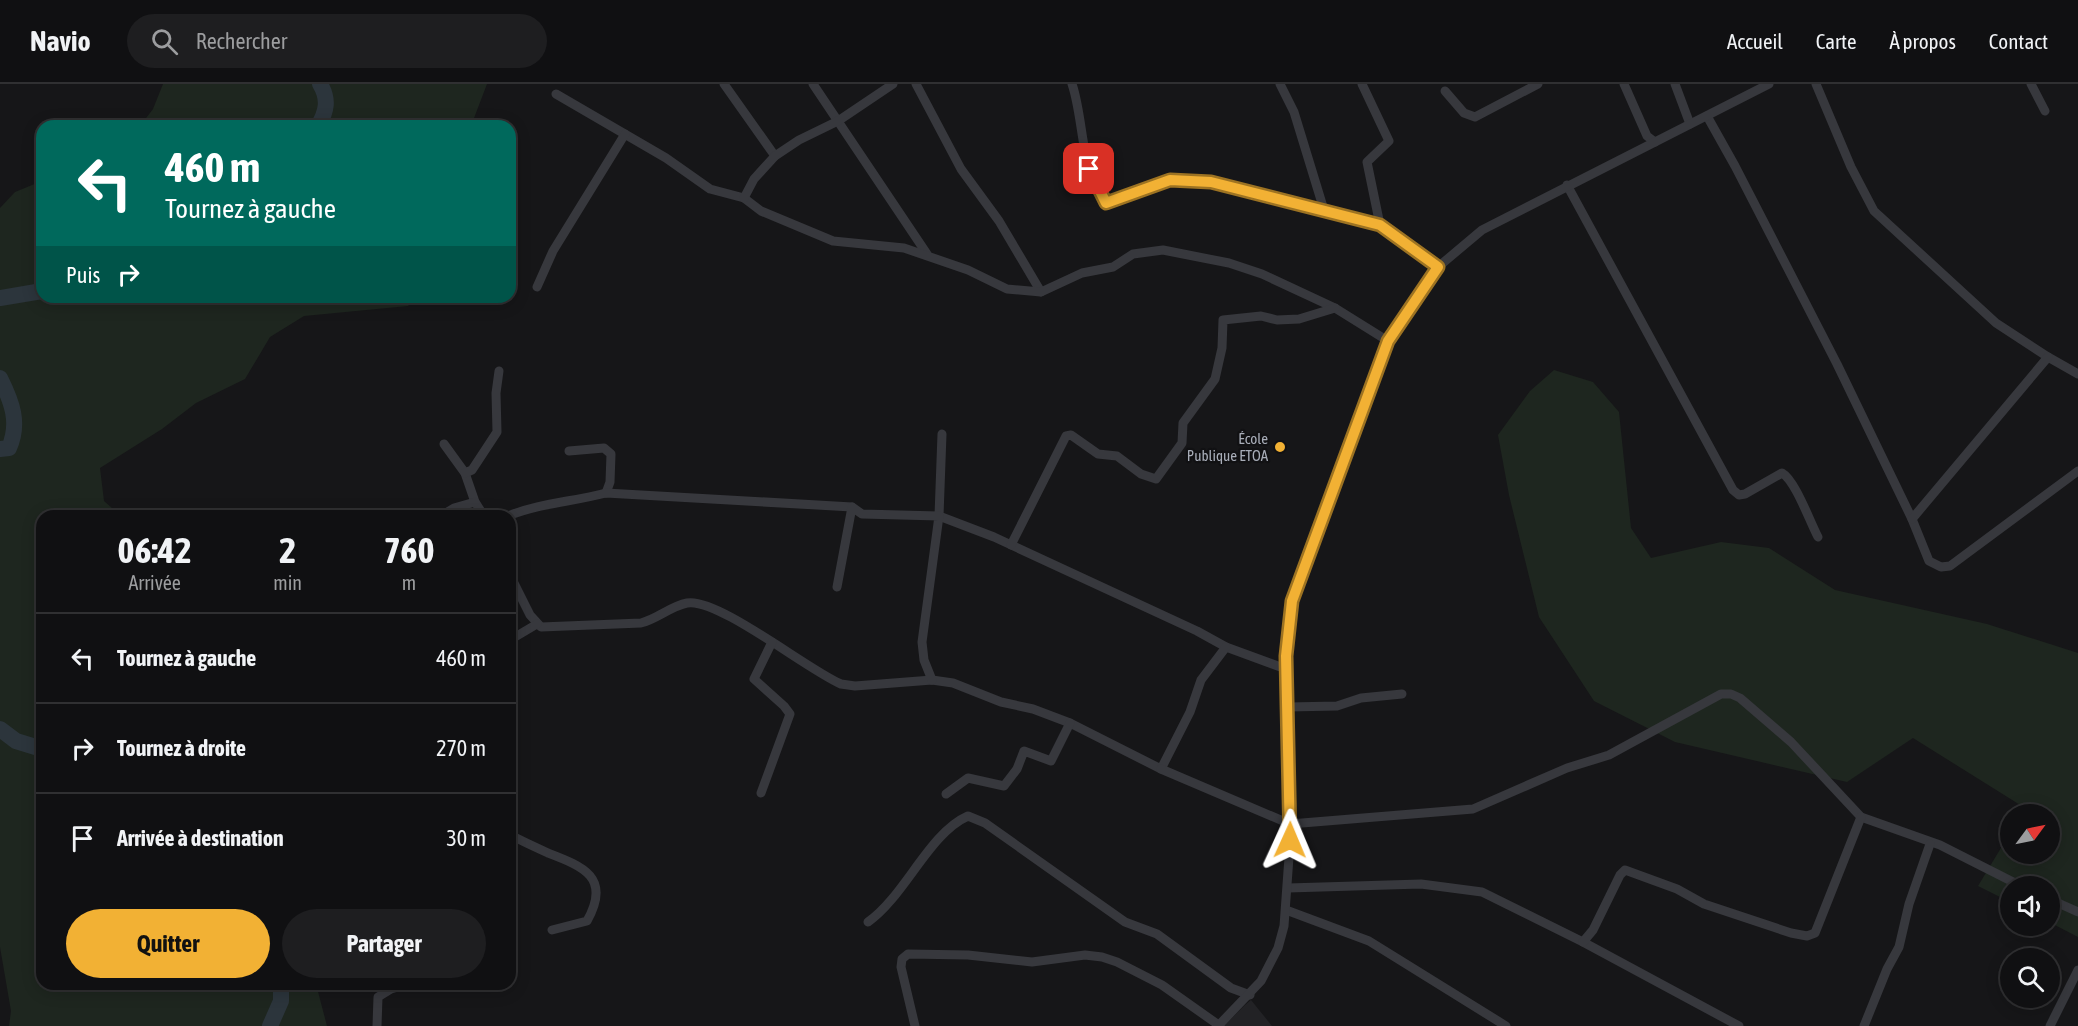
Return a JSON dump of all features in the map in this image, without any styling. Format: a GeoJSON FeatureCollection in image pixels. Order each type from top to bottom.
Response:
{"type":"FeatureCollection","features":[{"type":"Feature","properties":{"kind":"street"},"geometry":{"type":"LineString","coordinates":[[724,84],[756,133],[776,156]]}},
{"type":"Feature","properties":{"kind":"street"},"geometry":{"type":"LineString","coordinates":[[813,84],[927,254]]}},
{"type":"Feature","properties":{"kind":"street"},"geometry":{"type":"LineString","coordinates":[[744,198],[754,179],[776,156],[799,140],[838,121],[893,84]]}},
{"type":"Feature","properties":{"kind":"street"},"geometry":{"type":"LineString","coordinates":[[916,84],[961,169],[999,221],[1041,292]]}},
{"type":"Feature","properties":{"kind":"street"},"geometry":{"type":"LineString","coordinates":[[1072,84],[1078,103],[1089,169],[1106,203],[1170,180],[1211,182],[1380,225],[1438,267]]}},
{"type":"Feature","properties":{"kind":"street"},"geometry":{"type":"LineString","coordinates":[[1280,84],[1294,112],[1324,210]]}},
{"type":"Feature","properties":{"kind":"street"},"geometry":{"type":"LineString","coordinates":[[1362,84],[1389,141],[1367,162],[1380,225]]}},
{"type":"Feature","properties":{"kind":"street"},"geometry":{"type":"LineString","coordinates":[[1445,90],[1464,113],[1475,117],[1538,84]]}},
{"type":"Feature","properties":{"kind":"street"},"geometry":{"type":"LineString","coordinates":[[1624,84],[1647,136],[1655,142]]}},
{"type":"Feature","properties":{"kind":"street"},"geometry":{"type":"LineString","coordinates":[[1675,84],[1690,124]]}},
{"type":"Feature","properties":{"kind":"street"},"geometry":{"type":"LineString","coordinates":[[915,1026],[901,967],[902,959],[908,954],[968,955],[1032,962],[1085,956],[1102,957],[1118,962],[1162,985],[1219,1026],[1251,995],[1270,967],[1278,948],[1286,910],[1290,824],[1286,669],[1287,633],[1292,601],[1388,341],[1438,267],[1482,230],[1769,84]]}},
{"type":"Feature","properties":{"kind":"street"},"geometry":{"type":"LineString","coordinates":[[1816,84],[1851,167],[1874,211],[1996,323],[2078,374]]}},
{"type":"Feature","properties":{"kind":"street"},"geometry":{"type":"LineString","coordinates":[[2031,84],[2045,111]]}},
{"type":"Feature","properties":{"kind":"street"},"geometry":{"type":"LineString","coordinates":[[556,94],[625,134],[710,189],[744,198],[760,211],[833,241],[904,248],[927,254],[1007,289],[1041,292],[1082,273],[1113,267],[1133,254],[1163,250],[1229,263],[1262,274],[1335,308],[1388,341]]}},
{"type":"Feature","properties":{"kind":"street"},"geometry":{"type":"LineString","coordinates":[[1707,116],[1781,254],[1912,519],[1929,561],[1941,567],[1950,566],[2078,471]]}},
{"type":"Feature","properties":{"kind":"street"},"geometry":{"type":"LineString","coordinates":[[537,286],[553,251],[625,134]]}},
{"type":"Feature","properties":{"kind":"street"},"geometry":{"type":"LineString","coordinates":[[1567,185],[1733,490],[1739,495],[1745,494],[1782,473],[1795,485],[1809,522],[1818,537]]}},
{"type":"Feature","properties":{"kind":"street"},"geometry":{"type":"LineString","coordinates":[[1011,545],[1066,436],[1071,435],[1098,454],[1117,456],[1141,474],[1156,479],[1182,443],[1183,423],[1215,379],[1222,348],[1223,320],[1261,316],[1276,320],[1299,319],[1335,308]]}},
{"type":"Feature","properties":{"kind":"street"},"geometry":{"type":"LineString","coordinates":[[1912,519],[1970,453],[2048,357]]}},
{"type":"Feature","properties":{"kind":"street"},"geometry":{"type":"LineString","coordinates":[[465,473],[472,470],[497,432],[496,393],[499,370]]}},
{"type":"Feature","properties":{"kind":"street"},"geometry":{"type":"LineString","coordinates":[[932,680],[924,660],[922,642],[939,516],[942,434]]}},
{"type":"Feature","properties":{"kind":"street"},"geometry":{"type":"LineString","coordinates":[[444,444],[465,473],[480,510]]}},
{"type":"Feature","properties":{"kind":"street"},"geometry":{"type":"LineString","coordinates":[[568,451],[604,448],[611,454],[610,482],[606,493]]}},
{"type":"Feature","properties":{"kind":"street"},"geometry":{"type":"LineString","coordinates":[[516,513],[535,506],[573,502],[606,493],[852,507],[862,514],[939,516],[1011,545],[1197,631],[1226,647],[1286,669]]}},
{"type":"Feature","properties":{"kind":"street"},"geometry":{"type":"LineString","coordinates":[[451,510],[475,502]]}},
{"type":"Feature","properties":{"kind":"street"},"geometry":{"type":"LineString","coordinates":[[837,587],[852,507]]}},
{"type":"Feature","properties":{"kind":"street"},"geometry":{"type":"LineString","coordinates":[[516,586],[537,624],[541,627],[641,623],[654,620],[687,602],[718,610],[827,678],[841,684],[855,686],[932,680],[953,683],[1001,702],[1033,709],[1070,723],[1161,769],[1290,824],[1473,809],[1567,768],[1609,755],[1721,694],[1731,694],[1740,698],[1791,742],[1860,817],[1949,849],[2002,876]]}},
{"type":"Feature","properties":{"kind":"street"},"geometry":{"type":"LineString","coordinates":[[516,636],[537,624]]}},
{"type":"Feature","properties":{"kind":"street"},"geometry":{"type":"LineString","coordinates":[[761,794],[790,714],[754,679],[772,642]]}},
{"type":"Feature","properties":{"kind":"street"},"geometry":{"type":"LineString","coordinates":[[1161,769],[1188,718],[1201,680],[1226,647]]}},
{"type":"Feature","properties":{"kind":"street"},"geometry":{"type":"LineString","coordinates":[[1288,707],[1337,706],[1361,698],[1402,694]]}},
{"type":"Feature","properties":{"kind":"street"},"geometry":{"type":"LineString","coordinates":[[946,794],[968,778],[1004,786],[1017,769],[1024,750],[1051,761],[1070,723]]}},
{"type":"Feature","properties":{"kind":"street"},"geometry":{"type":"LineString","coordinates":[[868,922],[882,912],[957,820],[968,816],[985,823],[1125,922],[1157,934],[1231,988],[1251,995]]}},
{"type":"Feature","properties":{"kind":"street"},"geometry":{"type":"LineString","coordinates":[[1583,942],[1593,930],[1620,874],[1625,870],[1677,890],[1704,904],[1791,933],[1807,936],[1815,933],[1860,817]]}},
{"type":"Feature","properties":{"kind":"street"},"geometry":{"type":"LineString","coordinates":[[516,838],[578,864],[589,871],[595,882],[595,897],[587,921],[552,930]]}},
{"type":"Feature","properties":{"kind":"street"},"geometry":{"type":"LineString","coordinates":[[1864,1026],[1887,969],[1899,947],[1909,904],[1930,844]]}},
{"type":"Feature","properties":{"kind":"street"},"geometry":{"type":"LineString","coordinates":[[1288,888],[1361,888],[1421,884],[1476,891],[1510,904],[1739,1026]]}},
{"type":"Feature","properties":{"kind":"street"},"geometry":{"type":"LineString","coordinates":[[2060,904],[2078,912]]}},
{"type":"Feature","properties":{"kind":"street"},"geometry":{"type":"LineString","coordinates":[[1286,910],[1369,941],[1506,1026]]}},
{"type":"Feature","properties":{"kind":"street"},"geometry":{"type":"LineString","coordinates":[[2050,1026],[2078,969]]}},
{"type":"Feature","properties":{"kind":"street"},"geometry":{"type":"LineString","coordinates":[[377,1026],[378,997],[388,990]]}},
{"type":"Feature","properties":{"kind":"street"},"geometry":{"type":"LineString","coordinates":[[1718,1026],[1723,1017]]}},
{"type":"Feature","properties":{"kind":"shaded area"},"geometry":{"type":"Polygon","coordinates":[[[163,84],[487,84],[473,120],[145,120],[153,109],[163,84]]]}},
{"type":"Feature","properties":{"kind":"shaded area"},"geometry":{"type":"Polygon","coordinates":[[[36,183],[36,303],[411,303],[408,306],[304,316],[270,337],[245,379],[196,403],[162,429],[100,468],[104,501],[114,510],[36,510],[36,990],[318,990],[327,1026],[9,1026],[11,1011],[0,947],[0,208],[15,192],[36,183]]]}},
{"type":"Feature","properties":{"kind":"shaded area"},"geometry":{"type":"Polygon","coordinates":[[[1554,370],[1593,382],[1619,412],[1631,528],[1651,558],[1721,542],[1769,548],[1835,590],[1987,624],[2078,653],[2078,937],[2060,928],[2060,876],[2000,876],[2000,897],[1978,886],[2000,850],[2000,864],[2060,864],[2060,804],[2019,804],[1913,738],[1847,782],[1675,742],[1594,701],[1539,617],[1509,495],[1498,435],[1530,391],[1554,370]]]}},
{"type":"Feature","properties":{"kind":"shaded area"},"geometry":{"type":"Polygon","coordinates":[[[1251,1000],[1272,1026],[1224,1026],[1245,1005],[1251,1000]]]}},
{"type":"Feature","properties":{"kind":"waterway"},"geometry":{"type":"LineString","coordinates":[[320,84],[326,105],[321,120]]}},
{"type":"Feature","properties":{"kind":"waterway"},"geometry":{"type":"LineString","coordinates":[[0,298],[36,292]]}},
{"type":"Feature","properties":{"kind":"waterway"},"geometry":{"type":"LineString","coordinates":[[0,378],[11,404],[14,421],[9,448],[0,449]]}},
{"type":"Feature","properties":{"kind":"waterway"},"geometry":{"type":"LineString","coordinates":[[0,729],[16,741],[36,747]]}},
{"type":"Feature","properties":{"kind":"waterway"},"geometry":{"type":"LineString","coordinates":[[270,1026],[281,1001],[281,990]]}},
{"type":"Feature","properties":{"kind":"place","name":"École Publique ETOA"},"geometry":{"type":"Point","coordinates":[1280,447]}},
{"type":"Feature","properties":{"kind":"route"},"geometry":{"type":"LineString","coordinates":[[1089,169],[1106,203],[1170,180],[1211,182],[1286,203],[1324,210],[1380,225],[1438,267],[1388,341],[1292,601],[1286,656],[1290,840]]}}]}
